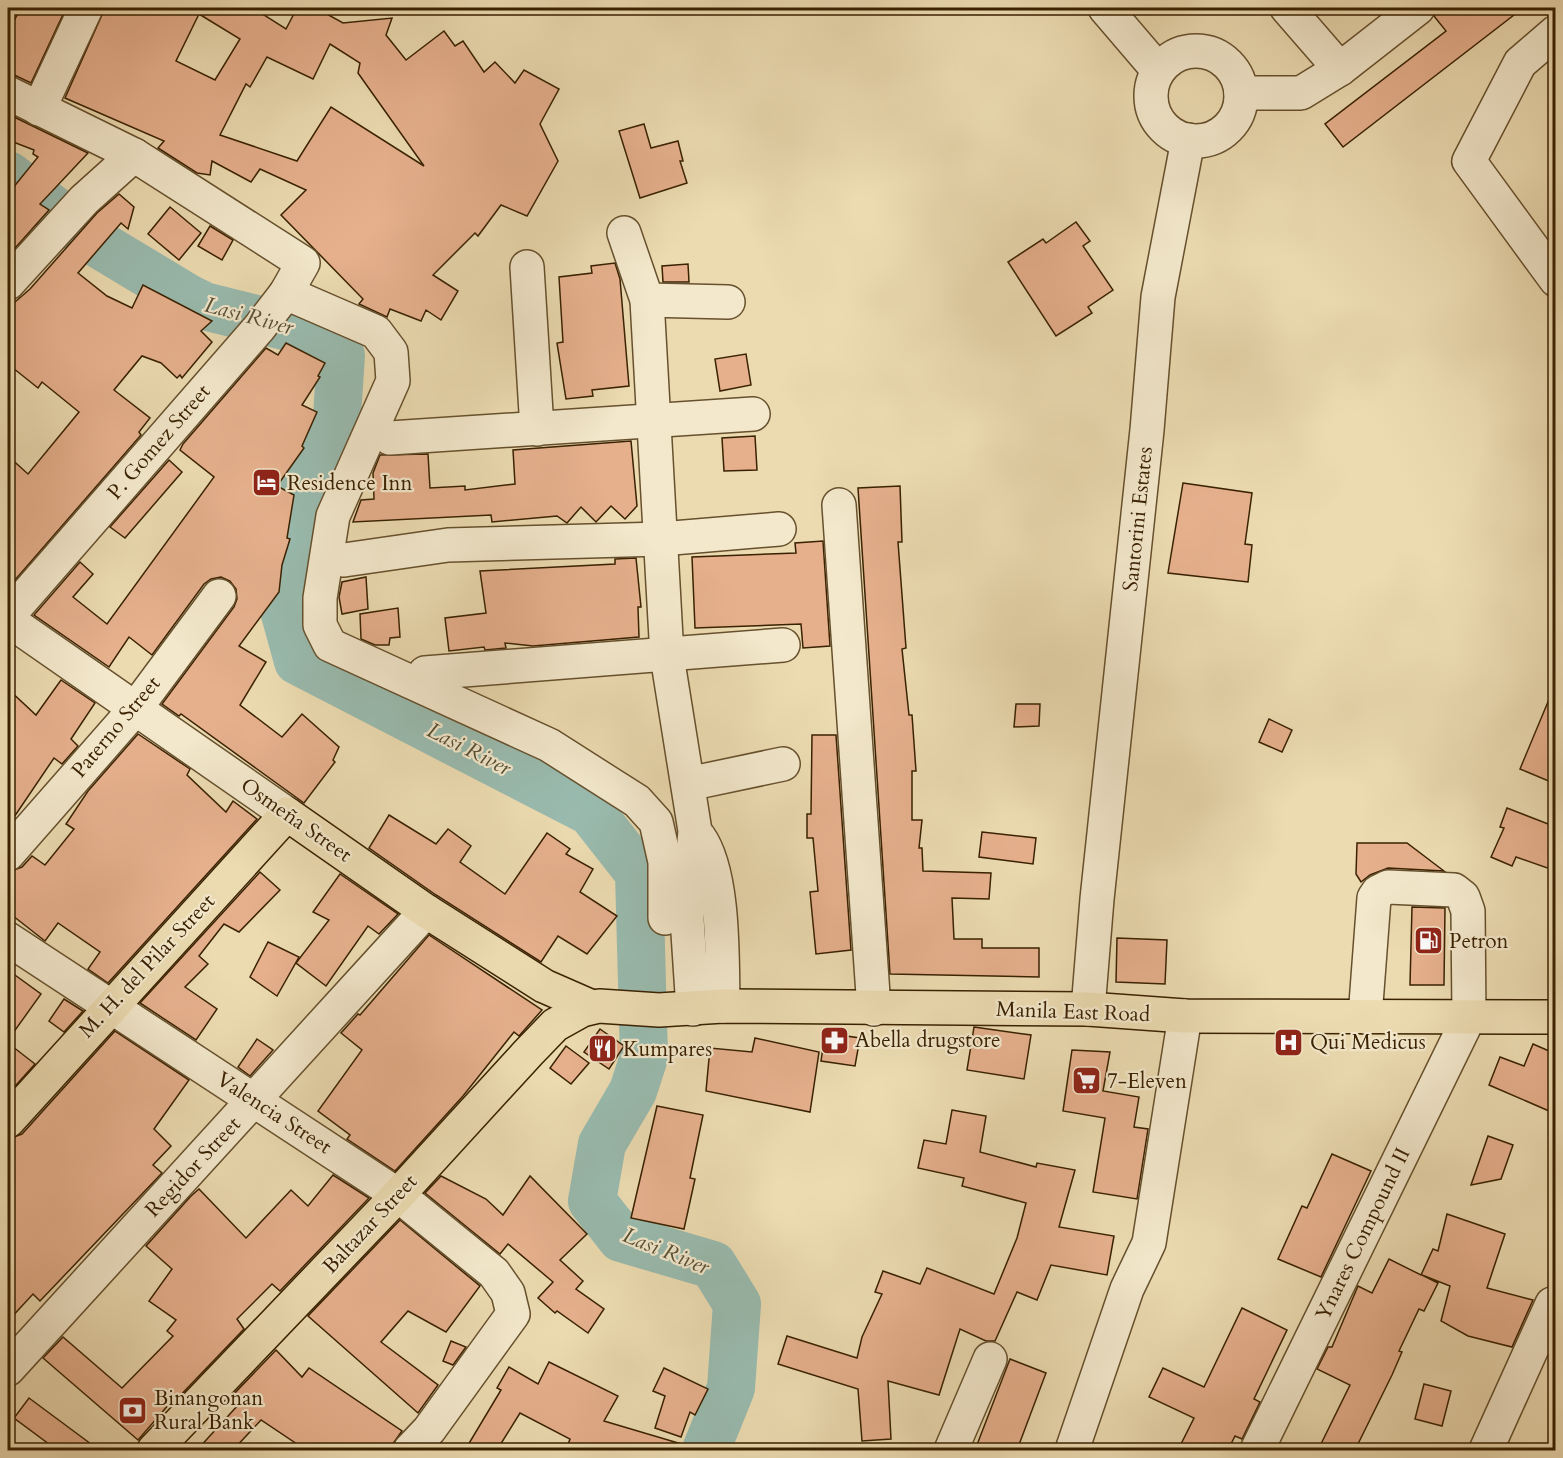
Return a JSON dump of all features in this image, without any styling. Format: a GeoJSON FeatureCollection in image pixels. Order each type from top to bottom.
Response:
{"type":"FeatureCollection","features":[{"type":"Feature","properties":{"kind":"main road","name":"Osmeña Street"},"geometry":{"type":"LineString","coordinates":[[287,813],[426,911],[544,986],[592,1007]]}},
{"type":"Feature","properties":{"kind":"main road","name":"M. H. del Pilar Street"},"geometry":{"type":"LineString","coordinates":[[8,1121],[287,813]]}},
{"type":"Feature","properties":{"kind":"main road","name":"Manila East Road"},"geometry":{"type":"LineString","coordinates":[[592,1007],[646,1010],[708,1007],[1088,1009],[1185,1016],[1556,1017]]}},
{"type":"Feature","properties":{"kind":"main road","name":"Baltazar Street"},"geometry":{"type":"LineString","coordinates":[[154,1450],[398,1195],[541,1039],[563,1020],[592,1007]]}},
{"type":"Feature","properties":{"kind":"street"},"geometry":{"type":"LineString","coordinates":[[39,109],[86,8]]}},
{"type":"Feature","properties":{"kind":"street"},"geometry":{"type":"LineString","coordinates":[[1104,8],[1158,70]]}},
{"type":"Feature","properties":{"kind":"street"},"geometry":{"type":"LineString","coordinates":[[1287,8],[1340,69]]}},
{"type":"Feature","properties":{"kind":"street"},"geometry":{"type":"LineString","coordinates":[[1241,93],[1301,93],[1340,69],[1418,8]]}},
{"type":"Feature","properties":{"kind":"street"},"geometry":{"type":"LineString","coordinates":[[1556,32],[1520,63],[1469,161],[1556,280]]}},
{"type":"Feature","properties":{"kind":"street"},"geometry":{"type":"LineString","coordinates":[[1200,51],[1211,53],[1232,69],[1241,93],[1235,119],[1226,129],[1202,141],[1176,136],[1156,118],[1150,93],[1158,70],[1176,55],[1200,51]]}},
{"type":"Feature","properties":{"kind":"street"},"geometry":{"type":"LineString","coordinates":[[8,93],[134,155],[84,201],[8,283]]}},
{"type":"Feature","properties":{"kind":"street","name":"Santorini Estates"},"geometry":{"type":"LineString","coordinates":[[1088,1009],[1097,899],[1147,430],[1158,297],[1188,140]]}},
{"type":"Feature","properties":{"kind":"street","name":"P. Gomez Street"},"geometry":{"type":"LineString","coordinates":[[8,618],[273,310],[303,263],[134,155]]}},
{"type":"Feature","properties":{"kind":"street"},"geometry":{"type":"LineString","coordinates":[[624,233],[647,300],[656,422],[667,656],[695,831],[706,847],[720,911],[708,1007]]}},
{"type":"Feature","properties":{"kind":"street"},"geometry":{"type":"LineString","coordinates":[[527,267],[537,429]]}},
{"type":"Feature","properties":{"kind":"street"},"geometry":{"type":"LineString","coordinates":[[647,300],[728,302]]}},
{"type":"Feature","properties":{"kind":"street"},"geometry":{"type":"LineString","coordinates":[[273,310],[376,332],[391,352],[393,381],[333,516],[320,598],[320,625],[330,645],[549,745],[637,801],[656,822],[665,862],[665,918]]}},
{"type":"Feature","properties":{"kind":"street"},"geometry":{"type":"LineString","coordinates":[[390,438],[753,414]]}},
{"type":"Feature","properties":{"kind":"street"},"geometry":{"type":"LineString","coordinates":[[839,505],[874,1009]]}},
{"type":"Feature","properties":{"kind":"street"},"geometry":{"type":"LineString","coordinates":[[344,560],[448,545],[661,539],[780,529]]}},
{"type":"Feature","properties":{"kind":"street","name":"Paterno Street"},"geometry":{"type":"LineString","coordinates":[[8,854],[135,709],[219,596]]}},
{"type":"Feature","properties":{"kind":"street","name":"Osmeña Street"},"geometry":{"type":"LineString","coordinates":[[8,618],[135,709],[287,813]]}},
{"type":"Feature","properties":{"kind":"street"},"geometry":{"type":"LineString","coordinates":[[424,673],[667,656],[783,645]]}},
{"type":"Feature","properties":{"kind":"street"},"geometry":{"type":"LineString","coordinates":[[688,784],[783,764]]}},
{"type":"Feature","properties":{"kind":"street"},"geometry":{"type":"LineString","coordinates":[[1365,1017],[1374,898],[1378,892],[1388,888],[1454,890],[1463,897],[1468,910],[1469,1017]]}},
{"type":"Feature","properties":{"kind":"street","name":"Regidor Street"},"geometry":{"type":"LineString","coordinates":[[8,1369],[426,911]]}},
{"type":"Feature","properties":{"kind":"street","name":"Valencia Street"},"geometry":{"type":"LineString","coordinates":[[8,939],[398,1195],[494,1273],[508,1293],[513,1314],[429,1430],[410,1450]]}},
{"type":"Feature","properties":{"kind":"street"},"geometry":{"type":"LineString","coordinates":[[1072,1450],[1127,1289],[1149,1243],[1185,1016]]}},
{"type":"Feature","properties":{"kind":"street","name":"Ynares Compound II"},"geometry":{"type":"LineString","coordinates":[[1257,1450],[1469,1017]]}},
{"type":"Feature","properties":{"kind":"street"},"geometry":{"type":"LineString","coordinates":[[1486,1450],[1552,1304]]}},
{"type":"Feature","properties":{"kind":"street"},"geometry":{"type":"LineString","coordinates":[[951,1450],[990,1359]]}},
{"type":"Feature","properties":{"kind":"building"},"geometry":{"type":"Polygon","coordinates":[[[21,8],[66,8],[31,83],[8,72],[8,32],[21,8]]]}},
{"type":"Feature","properties":{"kind":"building"},"geometry":{"type":"Polygon","coordinates":[[[105,8],[253,8],[286,29],[297,8],[316,8],[343,23],[392,18],[386,35],[406,60],[444,31],[455,46],[463,41],[484,72],[495,62],[515,83],[524,70],[559,89],[540,124],[558,161],[527,216],[501,205],[478,236],[475,233],[433,275],[458,291],[441,320],[426,310],[421,321],[390,309],[387,317],[359,304],[363,299],[281,215],[306,190],[260,169],[251,182],[212,161],[210,175],[197,173],[158,148],[164,141],[65,98],[105,8]],[[199,14],[176,61],[215,80],[240,39],[199,14]],[[330,44],[313,79],[267,57],[250,87],[246,84],[220,135],[297,161],[331,107],[424,166],[358,73],[360,63],[330,44]]]}},
{"type":"Feature","properties":{"kind":"building"},"geometry":{"type":"Polygon","coordinates":[[[1436,8],[1523,8],[1343,147],[1325,124],[1446,31],[1434,16],[1436,8]]]}},
{"type":"Feature","properties":{"kind":"building"},"geometry":{"type":"Polygon","coordinates":[[[8,114],[88,153],[40,204],[49,210],[8,256],[8,194],[38,157],[33,154],[34,150],[8,140],[8,114]]]}},
{"type":"Feature","properties":{"kind":"building"},"geometry":{"type":"Polygon","coordinates":[[[644,124],[651,148],[678,141],[683,161],[680,161],[687,183],[640,198],[619,131],[644,124]]]}},
{"type":"Feature","properties":{"kind":"building"},"geometry":{"type":"Polygon","coordinates":[[[119,194],[134,207],[128,229],[121,223],[78,273],[107,296],[132,308],[143,285],[212,321],[201,331],[212,342],[182,378],[180,375],[177,378],[161,363],[142,356],[114,390],[150,418],[139,432],[141,435],[8,588],[8,456],[28,474],[79,412],[42,382],[38,388],[8,364],[8,308],[30,289],[97,213],[119,194]]]}},
{"type":"Feature","properties":{"kind":"building"},"geometry":{"type":"Polygon","coordinates":[[[170,207],[201,233],[179,260],[148,234],[170,207]]]}},
{"type":"Feature","properties":{"kind":"building"},"geometry":{"type":"Polygon","coordinates":[[[1076,222],[1090,241],[1083,246],[1113,290],[1088,307],[1092,313],[1056,336],[1008,262],[1043,239],[1046,243],[1076,222]]]}},
{"type":"Feature","properties":{"kind":"building"},"geometry":{"type":"Polygon","coordinates":[[[210,226],[233,240],[222,260],[198,246],[210,226]]]}},
{"type":"Feature","properties":{"kind":"building"},"geometry":{"type":"Polygon","coordinates":[[[615,263],[620,279],[629,386],[592,390],[593,396],[566,399],[557,343],[563,342],[559,277],[592,273],[591,266],[615,263]]]}},
{"type":"Feature","properties":{"kind":"building"},"geometry":{"type":"Polygon","coordinates":[[[688,264],[689,282],[663,282],[662,266],[688,264]]]}},
{"type":"Feature","properties":{"kind":"building"},"geometry":{"type":"Polygon","coordinates":[[[286,343],[325,363],[318,376],[320,377],[302,405],[317,412],[302,446],[304,448],[277,486],[294,495],[287,538],[290,539],[282,565],[279,592],[239,646],[266,662],[240,705],[282,737],[302,714],[339,747],[333,760],[335,762],[304,803],[181,714],[179,716],[162,704],[234,607],[237,599],[236,589],[230,581],[221,577],[211,579],[204,584],[152,655],[129,637],[109,667],[34,615],[80,562],[93,574],[73,597],[107,624],[214,477],[180,450],[183,444],[266,348],[278,355],[286,343]]]}},
{"type":"Feature","properties":{"kind":"building"},"geometry":{"type":"Polygon","coordinates":[[[746,354],[751,385],[720,391],[715,359],[746,354]]]}},
{"type":"Feature","properties":{"kind":"building"},"geometry":{"type":"Polygon","coordinates":[[[755,436],[757,470],[724,471],[722,438],[755,436]]]}},
{"type":"Feature","properties":{"kind":"building"},"geometry":{"type":"Polygon","coordinates":[[[631,441],[637,506],[625,519],[611,506],[596,522],[581,507],[567,523],[557,516],[492,522],[491,515],[353,522],[361,500],[374,499],[373,473],[380,455],[428,454],[430,488],[465,486],[465,490],[515,484],[513,450],[631,441]]]}},
{"type":"Feature","properties":{"kind":"building"},"geometry":{"type":"Polygon","coordinates":[[[169,460],[182,472],[125,538],[110,527],[169,460]]]}},
{"type":"Feature","properties":{"kind":"building"},"geometry":{"type":"Polygon","coordinates":[[[1183,483],[1252,493],[1245,544],[1252,545],[1248,582],[1168,573],[1183,483]]]}},
{"type":"Feature","properties":{"kind":"building"},"geometry":{"type":"Polygon","coordinates":[[[900,486],[902,542],[898,542],[906,648],[902,649],[909,715],[912,715],[916,771],[912,771],[912,820],[922,820],[919,848],[922,848],[923,871],[991,873],[989,899],[952,898],[954,939],[982,939],[982,948],[1039,948],[1039,977],[890,974],[858,488],[900,486]]]}},
{"type":"Feature","properties":{"kind":"building"},"geometry":{"type":"Polygon","coordinates":[[[823,541],[830,646],[803,648],[801,624],[695,628],[692,557],[796,553],[795,543],[823,541]]]}},
{"type":"Feature","properties":{"kind":"building"},"geometry":{"type":"Polygon","coordinates":[[[636,558],[641,607],[638,607],[639,637],[533,646],[505,643],[506,648],[485,650],[484,647],[449,651],[445,618],[486,613],[480,571],[615,564],[615,559],[636,558]]]}},
{"type":"Feature","properties":{"kind":"building"},"geometry":{"type":"Polygon","coordinates":[[[366,577],[368,609],[342,614],[339,597],[342,582],[366,577]]]}},
{"type":"Feature","properties":{"kind":"building"},"geometry":{"type":"Polygon","coordinates":[[[398,608],[400,637],[390,638],[389,645],[375,645],[361,639],[360,614],[398,608]]]}},
{"type":"Feature","properties":{"kind":"building"},"geometry":{"type":"Polygon","coordinates":[[[61,680],[95,703],[71,739],[78,746],[62,764],[54,758],[8,826],[8,689],[36,715],[61,680]]]}},
{"type":"Feature","properties":{"kind":"building"},"geometry":{"type":"Polygon","coordinates":[[[1555,685],[1556,770],[1551,782],[1520,769],[1555,685]]]}},
{"type":"Feature","properties":{"kind":"building"},"geometry":{"type":"Polygon","coordinates":[[[1016,704],[1040,704],[1039,726],[1014,727],[1016,704]]]}},
{"type":"Feature","properties":{"kind":"building"},"geometry":{"type":"Polygon","coordinates":[[[1269,719],[1292,730],[1282,752],[1259,742],[1269,719]]]}},
{"type":"Feature","properties":{"kind":"building"},"geometry":{"type":"Polygon","coordinates":[[[138,734],[190,769],[187,775],[226,812],[233,801],[257,819],[108,983],[88,969],[100,952],[58,923],[45,941],[8,912],[8,872],[22,867],[32,856],[45,865],[74,829],[66,824],[88,791],[138,734]]]}},
{"type":"Feature","properties":{"kind":"building"},"geometry":{"type":"Polygon","coordinates":[[[812,735],[836,735],[851,950],[816,954],[810,892],[818,891],[813,838],[807,838],[807,814],[811,814],[812,735]]]}},
{"type":"Feature","properties":{"kind":"building"},"geometry":{"type":"Polygon","coordinates":[[[1507,808],[1556,827],[1556,871],[1516,857],[1512,866],[1491,857],[1504,828],[1500,827],[1507,808]]]}},
{"type":"Feature","properties":{"kind":"building"},"geometry":{"type":"Polygon","coordinates":[[[389,815],[436,844],[448,829],[471,846],[460,862],[505,894],[547,833],[570,849],[566,854],[593,869],[580,892],[617,916],[587,954],[558,936],[541,962],[436,895],[369,848],[389,815]]]}},
{"type":"Feature","properties":{"kind":"building"},"geometry":{"type":"Polygon","coordinates":[[[982,832],[1036,838],[1033,864],[979,857],[982,832]]]}},
{"type":"Feature","properties":{"kind":"building"},"geometry":{"type":"Polygon","coordinates":[[[1357,843],[1407,843],[1444,871],[1388,868],[1370,875],[1361,882],[1356,874],[1357,843]]]}},
{"type":"Feature","properties":{"kind":"building"},"geometry":{"type":"Polygon","coordinates":[[[260,872],[280,890],[239,932],[224,924],[199,956],[208,964],[185,987],[217,1009],[196,1040],[140,1003],[260,872]]]}},
{"type":"Feature","properties":{"kind":"building"},"geometry":{"type":"Polygon","coordinates":[[[340,874],[398,914],[379,934],[368,926],[326,986],[296,963],[329,920],[313,912],[340,874]]]}},
{"type":"Feature","properties":{"kind":"building","name":"Petron"},"geometry":{"type":"Polygon","coordinates":[[[1412,907],[1445,908],[1444,985],[1410,985],[1412,907]]]}},
{"type":"Feature","properties":{"kind":"building"},"geometry":{"type":"Polygon","coordinates":[[[429,935],[542,1010],[519,1036],[514,1032],[463,1096],[395,1171],[347,1139],[350,1135],[318,1111],[362,1050],[341,1033],[358,1014],[360,1015],[429,935]]]}},
{"type":"Feature","properties":{"kind":"building"},"geometry":{"type":"Polygon","coordinates":[[[1117,938],[1167,940],[1165,984],[1116,982],[1117,938]]]}},
{"type":"Feature","properties":{"kind":"building"},"geometry":{"type":"Polygon","coordinates":[[[268,942],[299,957],[277,996],[250,977],[268,942]]]}},
{"type":"Feature","properties":{"kind":"building"},"geometry":{"type":"Polygon","coordinates":[[[8,970],[41,994],[8,1040],[8,970]]]}},
{"type":"Feature","properties":{"kind":"building"},"geometry":{"type":"Polygon","coordinates":[[[64,999],[83,1011],[64,1032],[49,1021],[64,999]]]}},
{"type":"Feature","properties":{"kind":"building"},"geometry":{"type":"Polygon","coordinates":[[[974,1027],[1031,1035],[1024,1079],[967,1070],[974,1027]]]}},
{"type":"Feature","properties":{"kind":"building"},"geometry":{"type":"Polygon","coordinates":[[[600,1029],[624,1046],[609,1069],[584,1052],[600,1029]]]}},
{"type":"Feature","properties":{"kind":"building"},"geometry":{"type":"Polygon","coordinates":[[[115,1031],[189,1080],[154,1129],[171,1146],[153,1165],[162,1173],[40,1301],[33,1294],[8,1321],[8,1139],[22,1134],[115,1031]]]}},
{"type":"Feature","properties":{"kind":"building"},"geometry":{"type":"Polygon","coordinates":[[[825,1033],[860,1038],[855,1066],[821,1061],[825,1033]]]}},
{"type":"Feature","properties":{"kind":"building"},"geometry":{"type":"Polygon","coordinates":[[[755,1038],[819,1052],[810,1112],[706,1091],[710,1048],[752,1052],[755,1038]]]}},
{"type":"Feature","properties":{"kind":"building"},"geometry":{"type":"Polygon","coordinates":[[[257,1039],[273,1050],[250,1076],[238,1067],[257,1039]]]}},
{"type":"Feature","properties":{"kind":"building"},"geometry":{"type":"Polygon","coordinates":[[[8,1043],[35,1064],[8,1094],[8,1043]]]}},
{"type":"Feature","properties":{"kind":"building"},"geometry":{"type":"Polygon","coordinates":[[[1533,1044],[1556,1054],[1556,1114],[1489,1085],[1500,1057],[1524,1066],[1533,1044]]]}},
{"type":"Feature","properties":{"kind":"building"},"geometry":{"type":"Polygon","coordinates":[[[566,1046],[589,1063],[571,1084],[550,1068],[566,1046]]]}},
{"type":"Feature","properties":{"kind":"building"},"geometry":{"type":"Polygon","coordinates":[[[1072,1050],[1110,1052],[1103,1091],[1139,1097],[1134,1127],[1148,1129],[1137,1199],[1093,1192],[1105,1118],[1063,1111],[1072,1050]]]}},
{"type":"Feature","properties":{"kind":"building"},"geometry":{"type":"Polygon","coordinates":[[[657,1106],[703,1115],[690,1178],[695,1179],[684,1229],[631,1218],[657,1106]]]}},
{"type":"Feature","properties":{"kind":"building"},"geometry":{"type":"Polygon","coordinates":[[[952,1110],[986,1116],[980,1152],[1036,1167],[1037,1163],[1075,1170],[1059,1227],[1114,1236],[1107,1275],[1051,1265],[1037,1300],[1017,1292],[995,1341],[986,1341],[960,1329],[939,1395],[888,1381],[891,1439],[862,1441],[858,1389],[778,1364],[787,1336],[857,1358],[862,1337],[882,1294],[875,1292],[883,1271],[920,1284],[927,1268],[994,1294],[1017,1238],[1026,1203],[962,1186],[964,1178],[918,1168],[924,1140],[946,1144],[952,1110]]]}},
{"type":"Feature","properties":{"kind":"building"},"geometry":{"type":"Polygon","coordinates":[[[1488,1136],[1513,1145],[1501,1179],[1471,1185],[1488,1136]]]}},
{"type":"Feature","properties":{"kind":"building"},"geometry":{"type":"Polygon","coordinates":[[[1332,1154],[1371,1171],[1321,1277],[1278,1259],[1302,1206],[1307,1208],[1332,1154]]]}},
{"type":"Feature","properties":{"kind":"building"},"geometry":{"type":"Polygon","coordinates":[[[333,1175],[369,1198],[280,1291],[272,1284],[237,1319],[244,1329],[173,1403],[171,1402],[138,1440],[43,1358],[63,1337],[122,1388],[173,1336],[167,1331],[176,1320],[149,1301],[172,1269],[146,1246],[191,1196],[199,1189],[246,1238],[291,1190],[308,1206],[333,1175]]]}},
{"type":"Feature","properties":{"kind":"building"},"geometry":{"type":"Polygon","coordinates":[[[441,1176],[486,1199],[503,1215],[530,1176],[587,1234],[560,1260],[583,1281],[576,1289],[604,1309],[588,1333],[557,1311],[555,1313],[538,1298],[553,1282],[508,1244],[500,1254],[425,1193],[441,1176]]]}},
{"type":"Feature","properties":{"kind":"building"},"geometry":{"type":"Polygon","coordinates":[[[1447,1214],[1505,1234],[1487,1288],[1533,1300],[1512,1347],[1468,1336],[1441,1321],[1450,1286],[1422,1275],[1438,1283],[1424,1311],[1419,1309],[1399,1351],[1402,1352],[1392,1375],[1355,1450],[1318,1450],[1350,1385],[1317,1369],[1328,1347],[1332,1347],[1358,1286],[1372,1293],[1389,1259],[1421,1275],[1433,1249],[1438,1251],[1447,1214]]]}},
{"type":"Feature","properties":{"kind":"building"},"geometry":{"type":"Polygon","coordinates":[[[400,1220],[480,1286],[446,1332],[408,1311],[381,1342],[438,1385],[418,1413],[308,1316],[400,1220]]]}},
{"type":"Feature","properties":{"kind":"building"},"geometry":{"type":"Polygon","coordinates":[[[1242,1308],[1287,1330],[1254,1399],[1260,1402],[1242,1439],[1235,1436],[1228,1450],[1178,1450],[1194,1418],[1149,1397],[1163,1368],[1204,1387],[1242,1308]]]}},
{"type":"Feature","properties":{"kind":"building"},"geometry":{"type":"Polygon","coordinates":[[[451,1341],[466,1347],[453,1365],[443,1361],[451,1341]]]}},
{"type":"Feature","properties":{"kind":"building"},"geometry":{"type":"Polygon","coordinates":[[[276,1350],[302,1377],[309,1368],[402,1431],[392,1445],[392,1450],[306,1450],[261,1420],[233,1450],[197,1450],[239,1404],[231,1397],[276,1350]]]}},
{"type":"Feature","properties":{"kind":"building"},"geometry":{"type":"Polygon","coordinates":[[[1010,1359],[1046,1373],[1017,1450],[975,1450],[1010,1359]]]}},
{"type":"Feature","properties":{"kind":"building"},"geometry":{"type":"Polygon","coordinates":[[[549,1362],[618,1396],[604,1421],[685,1445],[684,1450],[566,1450],[570,1439],[520,1413],[497,1450],[465,1450],[501,1390],[497,1388],[509,1367],[538,1384],[549,1362]]]}},
{"type":"Feature","properties":{"kind":"building"},"geometry":{"type":"Polygon","coordinates":[[[664,1368],[708,1389],[695,1415],[690,1412],[681,1437],[655,1428],[665,1396],[653,1391],[664,1368]]]}},
{"type":"Feature","properties":{"kind":"building"},"geometry":{"type":"Polygon","coordinates":[[[1424,1384],[1451,1391],[1442,1426],[1415,1419],[1424,1384]]]}},
{"type":"Feature","properties":{"kind":"building"},"geometry":{"type":"Polygon","coordinates":[[[29,1398],[99,1450],[57,1450],[14,1418],[29,1398]]]}},
{"type":"Feature","properties":{"kind":"waterway","name":"Lasi River"},"geometry":{"type":"LineString","coordinates":[[8,175],[100,245],[188,298],[204,306],[304,331],[341,355],[337,416],[303,481],[282,603],[298,661],[591,812],[639,873],[644,1057],[633,1091],[602,1144],[592,1201],[621,1238],[713,1265],[737,1304],[731,1388],[706,1450]]}},
{"type":"Feature","properties":{"kind":"place","name":"Residence Inn"},"geometry":{"type":"Point","coordinates":[266,483]}},
{"type":"Feature","properties":{"kind":"place","name":"Petron"},"geometry":{"type":"Point","coordinates":[1428,941]}},
{"type":"Feature","properties":{"kind":"place","name":"Abella drugstore"},"geometry":{"type":"Point","coordinates":[834,1040]}},
{"type":"Feature","properties":{"kind":"place","name":"Qui Medicus"},"geometry":{"type":"Point","coordinates":[1289,1042]}},
{"type":"Feature","properties":{"kind":"place","name":"Kumpares"},"geometry":{"type":"Point","coordinates":[602,1049]}},
{"type":"Feature","properties":{"kind":"place","name":"7-Eleven"},"geometry":{"type":"Point","coordinates":[1086,1081]}},
{"type":"Feature","properties":{"kind":"place","name":"Binangonan Rural Bank"},"geometry":{"type":"Point","coordinates":[133,1410]}}]}
